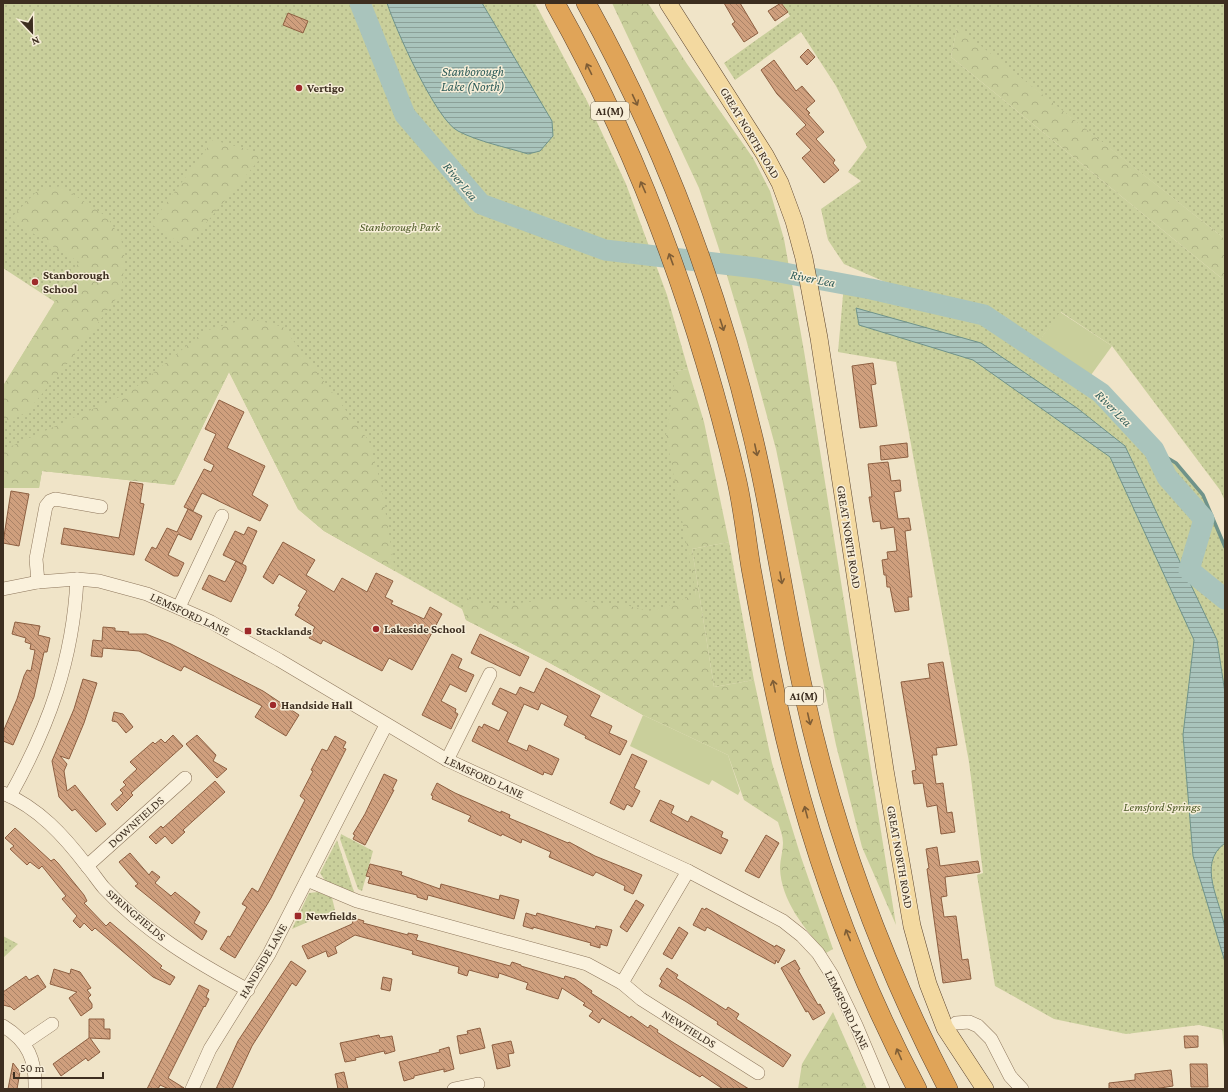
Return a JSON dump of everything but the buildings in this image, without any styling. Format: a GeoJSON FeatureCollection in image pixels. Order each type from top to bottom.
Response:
{"type":"FeatureCollection","features":[{"type":"Feature","properties":{"kind":"highway","name":"A1(M)"},"geometry":{"type":"LineString","coordinates":[[555,3],[612,115],[658,223],[684,295],[702,353],[737,479],[752,573],[780,717],[809,824],[824,872],[865,978],[917,1089]]}},
{"type":"Feature","properties":{"kind":"highway","name":"A1(M)"},"geometry":{"type":"LineString","coordinates":[[586,3],[622,71],[662,160],[685,217],[710,288],[732,355],[753,434],[804,694],[834,814],[849,861],[880,941],[919,1032],[948,1089]]}},
{"type":"Feature","properties":{"kind":"main road","name":"GREAT NORTH ROAD"},"geometry":{"type":"LineString","coordinates":[[668,3],[765,155],[780,183],[789,207],[804,258],[885,770],[912,926],[928,984],[945,1028],[984,1089]]}},
{"type":"Feature","properties":{"kind":"street"},"geometry":{"type":"LineString","coordinates":[[38,582],[36,559],[46,506],[50,501],[55,499],[101,507]]}},
{"type":"Feature","properties":{"kind":"street"},"geometry":{"type":"LineString","coordinates":[[179,608],[222,516]]}},
{"type":"Feature","properties":{"kind":"street"},"geometry":{"type":"LineString","coordinates":[[6,794],[34,752],[51,712],[68,654],[76,609],[77,579]]}},
{"type":"Feature","properties":{"kind":"street","name":"LEMSFORD LANE"},"geometry":{"type":"LineString","coordinates":[[3,589],[38,582],[77,579],[100,581],[129,588],[179,608],[211,622],[279,660],[447,760],[688,871],[783,921],[802,936],[818,953],[832,975],[856,1025],[883,1089]]}},
{"type":"Feature","properties":{"kind":"street"},"geometry":{"type":"LineString","coordinates":[[447,760],[490,674]]}},
{"type":"Feature","properties":{"kind":"street","name":"HANDSIDE LANE"},"geometry":{"type":"LineString","coordinates":[[192,1089],[210,1049],[269,954],[386,725]]}},
{"type":"Feature","properties":{"kind":"street","name":"DOWNFIELDS"},"geometry":{"type":"LineString","coordinates":[[87,866],[185,778]]}},
{"type":"Feature","properties":{"kind":"street","name":"SPRINGFIELDS"},"geometry":{"type":"LineString","coordinates":[[6,794],[40,814],[59,832],[103,888],[133,916],[200,963],[248,990]]}},
{"type":"Feature","properties":{"kind":"street"},"geometry":{"type":"LineString","coordinates":[[622,983],[688,871]]}},
{"type":"Feature","properties":{"kind":"street","name":"NEWFIELDS"},"geometry":{"type":"LineString","coordinates":[[307,880],[357,901],[588,964],[622,983],[641,999],[758,1073]]}},
{"type":"Feature","properties":{"kind":"street"},"geometry":{"type":"LineString","coordinates":[[956,1023],[969,1022],[978,1026],[991,1039],[1010,1076],[1022,1089]]}},
{"type":"Feature","properties":{"kind":"street"},"geometry":{"type":"LineString","coordinates":[[24,1043],[52,1024]]}},
{"type":"Feature","properties":{"kind":"street"},"geometry":{"type":"LineString","coordinates":[[3,1026],[14,1033],[24,1043],[32,1060],[35,1089]]}},
{"type":"Feature","properties":{"kind":"street"},"geometry":{"type":"LineString","coordinates":[[454,1089],[478,1084]]}},
{"type":"Feature","properties":{"kind":"green space","name":"Stanborough Park"},"geometry":{"type":"Polygon","coordinates":[[[3,3],[535,3],[587,101],[626,184],[667,295],[688,369],[676,371],[696,594],[643,715],[548,662],[466,620],[462,609],[324,531],[298,509],[229,372],[174,485],[42,471],[39,488],[3,488],[3,386],[55,302],[3,268],[3,3]]]}},
{"type":"Feature","properties":{"kind":"green space"},"geometry":{"type":"Polygon","coordinates":[[[612,3],[648,3],[687,64],[753,158],[770,191],[784,239],[804,351],[896,925],[862,847],[836,745],[776,449],[746,339],[719,249],[699,188],[612,3]]]}},
{"type":"Feature","properties":{"kind":"green space"},"geometry":{"type":"Polygon","coordinates":[[[782,3],[1225,3],[1225,239],[957,28],[951,57],[1225,281],[1225,501],[1220,490],[1112,346],[1061,312],[1036,345],[998,315],[959,300],[892,285],[844,264],[828,240],[821,209],[861,181],[848,172],[867,147],[836,86],[801,32],[735,80],[724,63],[790,16],[782,3]]]}},
{"type":"Feature","properties":{"kind":"green space"},"geometry":{"type":"Polygon","coordinates":[[[957,27],[1225,239],[1225,281],[951,57],[957,27]]]}},
{"type":"Feature","properties":{"kind":"green space"},"geometry":{"type":"Polygon","coordinates":[[[213,140],[264,154],[186,247],[151,224],[213,140]]]}},
{"type":"Feature","properties":{"kind":"green space"},"geometry":{"type":"Polygon","coordinates":[[[61,186],[107,217],[121,238],[125,260],[121,292],[68,363],[26,413],[3,422],[3,386],[79,262],[10,219],[37,191],[61,186]]]}},
{"type":"Feature","properties":{"kind":"green space","name":"Lemsford Springs"},"geometry":{"type":"Polygon","coordinates":[[[844,284],[980,314],[1101,393],[1154,450],[1176,463],[1203,495],[1225,547],[1225,1058],[1222,1030],[1199,1025],[1126,1034],[1054,1019],[995,986],[977,875],[983,873],[969,762],[896,362],[838,352],[844,284]]]}},
{"type":"Feature","properties":{"kind":"green space"},"geometry":{"type":"Polygon","coordinates":[[[1060,312],[1112,346],[1091,375],[1036,345],[1060,312]]]}},
{"type":"Feature","properties":{"kind":"green space"},"geometry":{"type":"Polygon","coordinates":[[[249,318],[283,327],[369,441],[381,484],[395,571],[324,531],[298,509],[229,372],[174,485],[42,471],[39,488],[3,488],[3,450],[130,392],[205,331],[249,318]]]}},
{"type":"Feature","properties":{"kind":"green space"},"geometry":{"type":"Polygon","coordinates":[[[688,369],[704,422],[729,542],[692,549],[714,687],[754,680],[772,763],[801,857],[833,949],[826,953],[802,924],[789,903],[781,880],[780,862],[783,840],[778,822],[744,800],[728,755],[643,715],[548,662],[466,620],[463,609],[466,598],[492,606],[537,601],[568,600],[626,605],[648,611],[663,608],[696,594],[666,435],[676,371],[688,369]]]}},
{"type":"Feature","properties":{"kind":"green space"},"geometry":{"type":"Polygon","coordinates":[[[729,542],[754,680],[714,687],[692,549],[729,542]]]}},
{"type":"Feature","properties":{"kind":"green space"},"geometry":{"type":"Polygon","coordinates":[[[643,715],[728,755],[740,791],[738,795],[712,780],[709,785],[630,746],[643,715]]]}},
{"type":"Feature","properties":{"kind":"green space"},"geometry":{"type":"Polygon","coordinates":[[[341,834],[373,851],[362,891],[358,889],[340,839],[341,834]]]}},
{"type":"Feature","properties":{"kind":"green space"},"geometry":{"type":"Polygon","coordinates":[[[337,840],[355,895],[328,885],[320,873],[337,840]]]}},
{"type":"Feature","properties":{"kind":"green space"},"geometry":{"type":"Polygon","coordinates":[[[318,892],[332,898],[335,910],[292,929],[309,893],[318,892]]]}},
{"type":"Feature","properties":{"kind":"green space"},"geometry":{"type":"Polygon","coordinates":[[[3,936],[18,944],[3,958],[3,936]]]}},
{"type":"Feature","properties":{"kind":"green space"},"geometry":{"type":"Polygon","coordinates":[[[833,1012],[867,1089],[798,1089],[802,1064],[833,1012]]]}},
{"type":"Feature","properties":{"kind":"water","name":"Stanborough Lake (North)"},"geometry":{"type":"Polygon","coordinates":[[[387,3],[482,3],[552,121],[553,136],[540,151],[528,154],[484,141],[458,131],[449,123],[439,110],[417,72],[398,32],[387,3]]]}},
{"type":"Feature","properties":{"kind":"water"},"geometry":{"type":"Polygon","coordinates":[[[856,308],[981,343],[1077,408],[1125,446],[1217,640],[1225,693],[1225,843],[1217,852],[1212,861],[1211,872],[1225,929],[1225,962],[1193,856],[1183,735],[1194,640],[1110,457],[973,360],[859,325],[856,308]]]}},
{"type":"Feature","properties":{"kind":"waterway","name":"River Lea"},"geometry":{"type":"LineString","coordinates":[[360,3],[405,115],[481,204],[605,250],[757,268],[871,289],[984,315],[1101,393],[1154,450],[1167,477],[1204,519],[1189,570],[1225,599]]}},
{"type":"Feature","properties":{"kind":"waterway"},"geometry":{"type":"LineString","coordinates":[[1154,450],[1176,463],[1203,495],[1225,547]]}},
{"type":"Feature","properties":{"kind":"place","name":"Vertigo"},"geometry":{"type":"Point","coordinates":[299,88]}},
{"type":"Feature","properties":{"kind":"place","name":"Stanborough School"},"geometry":{"type":"Point","coordinates":[35,282]}},
{"type":"Feature","properties":{"kind":"place","name":"Lakeside School"},"geometry":{"type":"Point","coordinates":[376,629]}},
{"type":"Feature","properties":{"kind":"place","name":"Stacklands"},"geometry":{"type":"Point","coordinates":[248,631]}},
{"type":"Feature","properties":{"kind":"place","name":"Handside Hall"},"geometry":{"type":"Point","coordinates":[273,705]}},
{"type":"Feature","properties":{"kind":"place","name":"Newfields"},"geometry":{"type":"Point","coordinates":[298,916]}}]}
